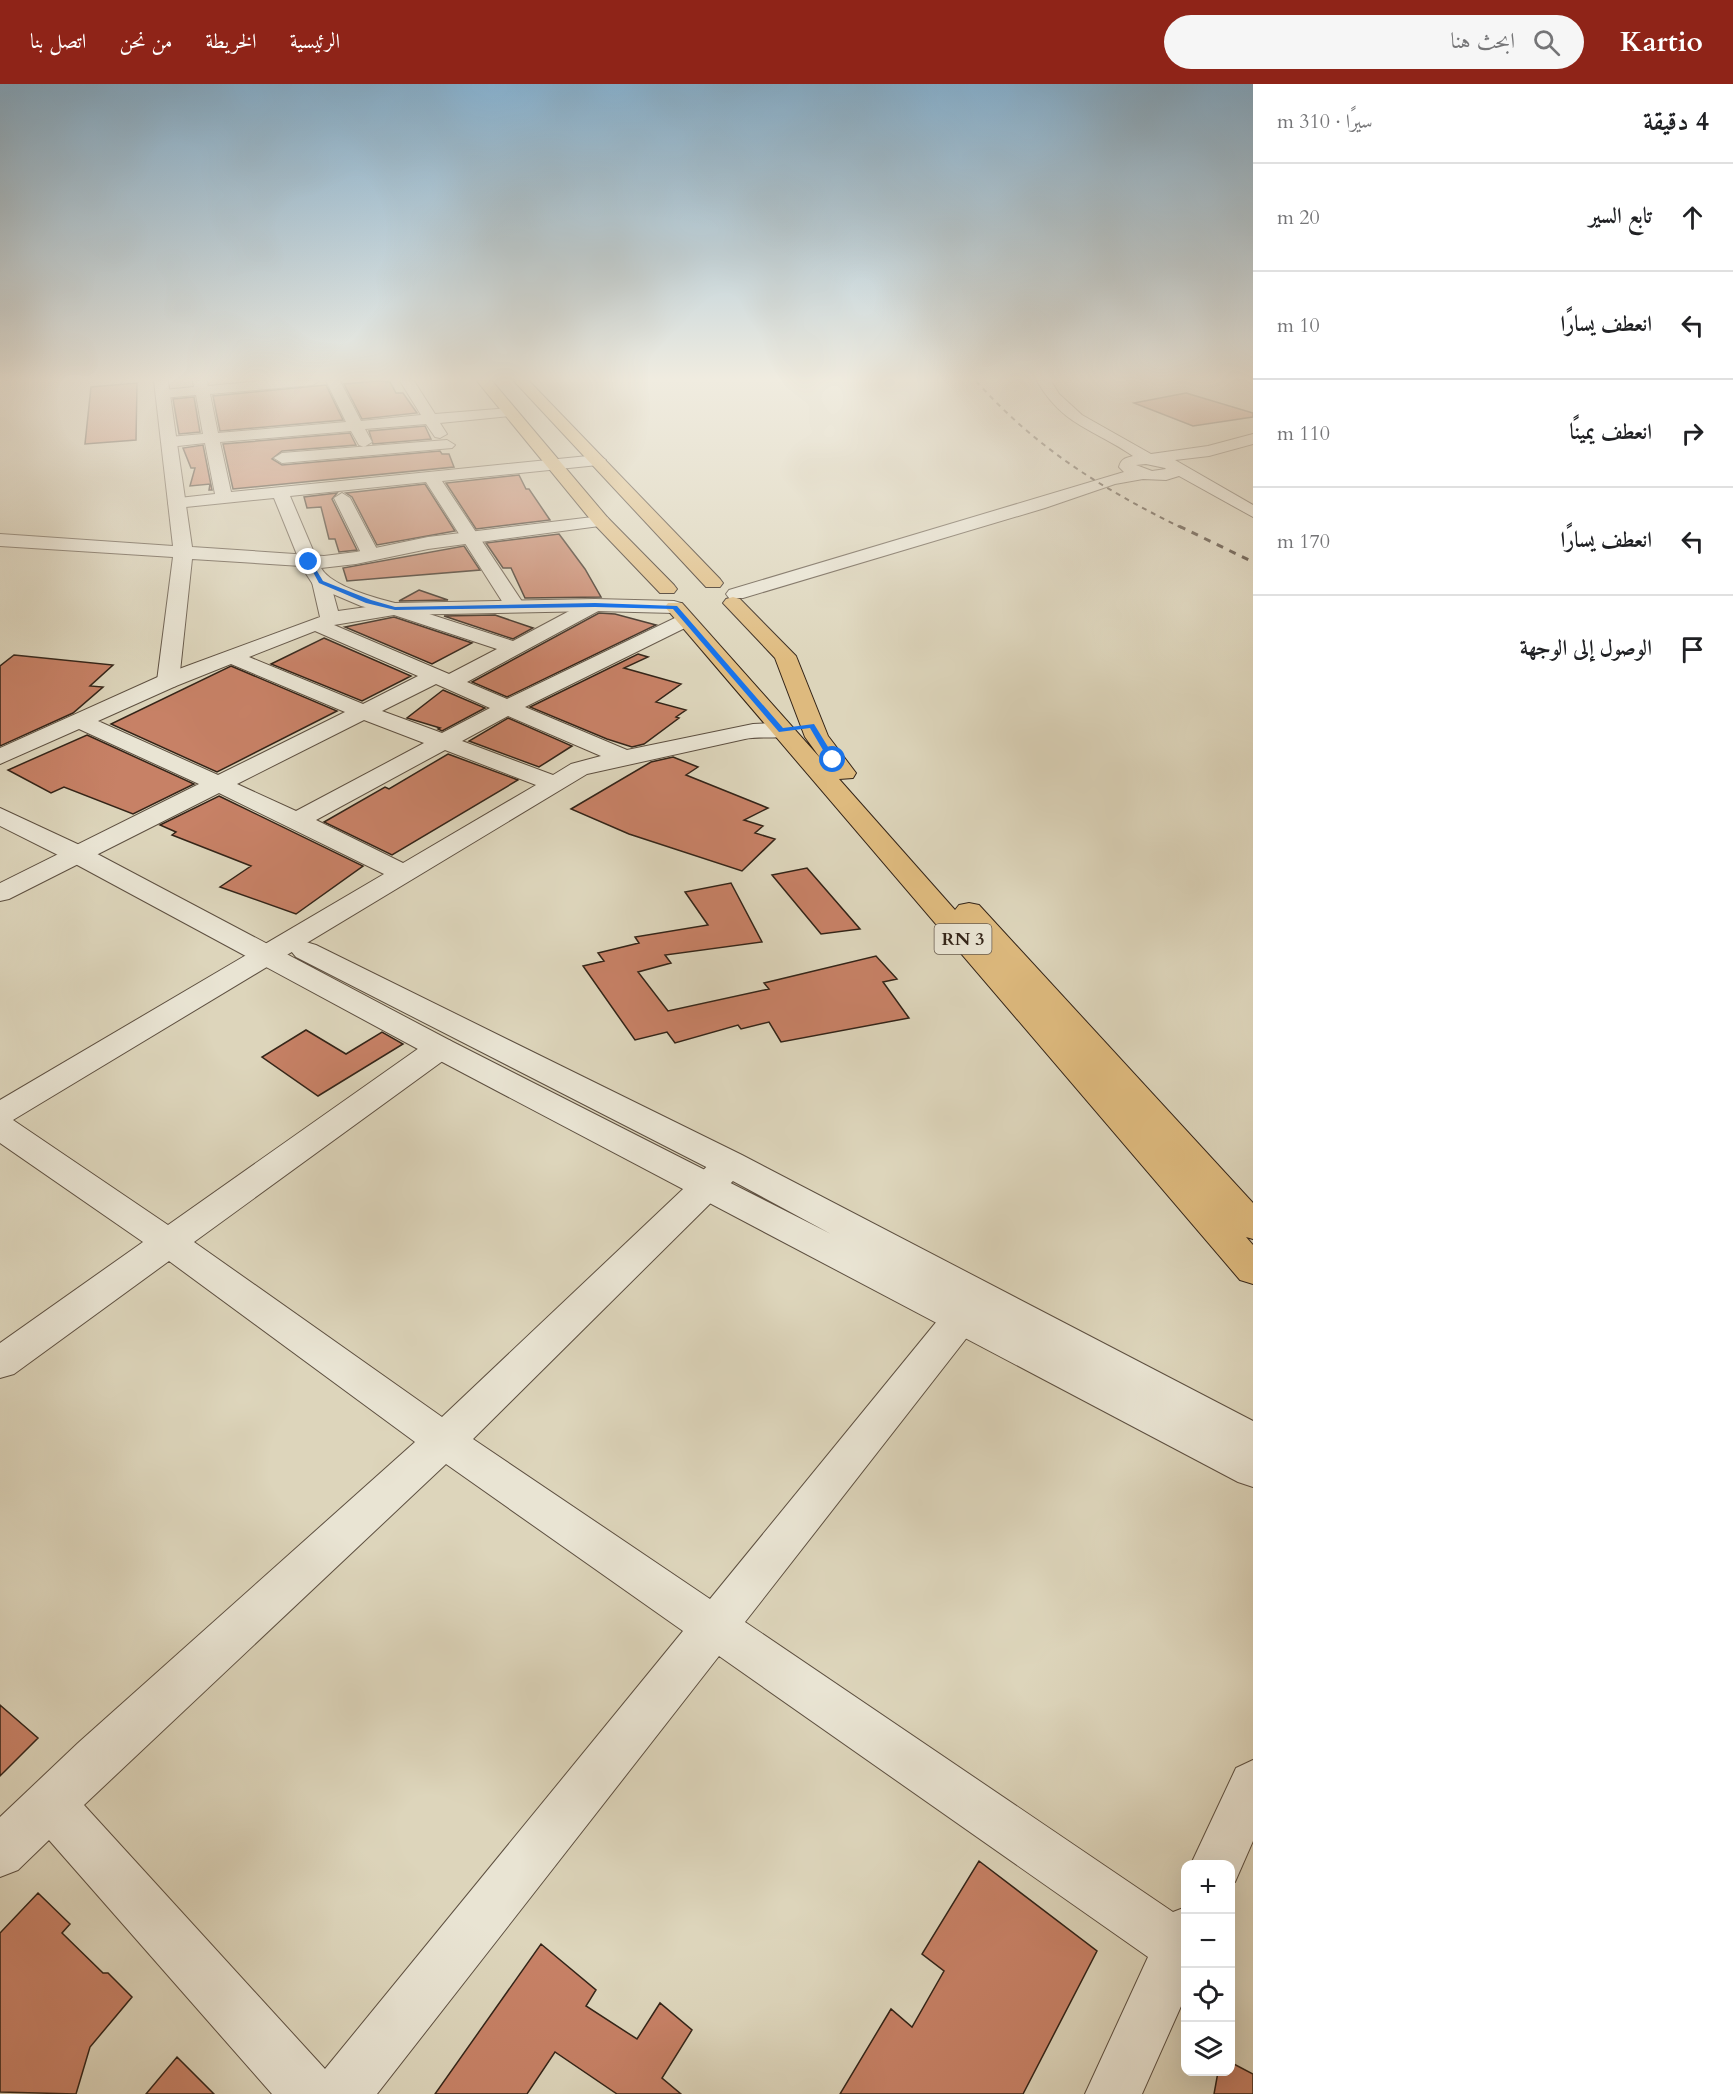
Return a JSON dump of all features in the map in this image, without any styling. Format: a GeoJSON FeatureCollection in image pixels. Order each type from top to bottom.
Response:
{"type":"FeatureCollection","features":[{"type":"Feature","properties":{"kind":"main road","name":"RN 3"},"geometry":{"type":"LineString","coordinates":[[564,475],[601,521],[699,600],[784,656],[812,726],[833,760],[1253,1226]]}},
{"type":"Feature","properties":{"kind":"main road","name":"RN 3"},"geometry":{"type":"LineString","coordinates":[[609,475],[699,600],[781,731],[1253,1270]]}},
{"type":"Feature","properties":{"kind":"main road"},"geometry":{"type":"LineString","coordinates":[[781,731],[812,726]]}},
{"type":"Feature","properties":{"kind":"street"},"geometry":{"type":"LineString","coordinates":[[168,681],[183,554],[173,475]]}},
{"type":"Feature","properties":{"kind":"street"},"geometry":{"type":"LineString","coordinates":[[219,475],[224,498]]}},
{"type":"Feature","properties":{"kind":"street"},"geometry":{"type":"LineString","coordinates":[[285,475],[309,562],[321,582],[322,622]]}},
{"type":"Feature","properties":{"kind":"street"},"geometry":{"type":"LineString","coordinates":[[176,503],[224,498],[286,478],[312,475]]}},
{"type":"Feature","properties":{"kind":"street"},"geometry":{"type":"LineString","coordinates":[[286,478],[312,475]]}},
{"type":"Feature","properties":{"kind":"street"},"geometry":{"type":"LineString","coordinates":[[419,475],[431,477],[434,475]]}},
{"type":"Feature","properties":{"kind":"street"},"geometry":{"type":"LineString","coordinates":[[297,820],[508,707],[699,600],[1086,488],[1124,475]]}},
{"type":"Feature","properties":{"kind":"street"},"geometry":{"type":"LineString","coordinates":[[1162,475],[1229,499]]}},
{"type":"Feature","properties":{"kind":"street"},"geometry":{"type":"LineString","coordinates":[[1189,475],[1253,512]]}},
{"type":"Feature","properties":{"kind":"street"},"geometry":{"type":"LineString","coordinates":[[431,477],[515,606]]}},
{"type":"Feature","properties":{"kind":"street"},"geometry":{"type":"LineString","coordinates":[[342,498],[371,555]]}},
{"type":"Feature","properties":{"kind":"street"},"geometry":{"type":"LineString","coordinates":[[0,540],[309,562],[340,561],[468,537],[601,521]]}},
{"type":"Feature","properties":{"kind":"street"},"geometry":{"type":"LineString","coordinates":[[321,582],[368,602],[515,648]]}},
{"type":"Feature","properties":{"kind":"street"},"geometry":{"type":"LineString","coordinates":[[0,757],[168,681],[322,622],[395,609],[595,605],[699,600]]}},
{"type":"Feature","properties":{"kind":"street"},"geometry":{"type":"LineString","coordinates":[[0,893],[364,712],[515,648],[595,605]]}},
{"type":"Feature","properties":{"kind":"street"},"geometry":{"type":"LineString","coordinates":[[322,622],[443,679],[623,757]]}},
{"type":"Feature","properties":{"kind":"street"},"geometry":{"type":"LineString","coordinates":[[232,657],[364,712],[553,783]]}},
{"type":"Feature","properties":{"kind":"street"},"geometry":{"type":"LineString","coordinates":[[79,721],[297,820],[403,873]]}},
{"type":"Feature","properties":{"kind":"street"},"geometry":{"type":"LineString","coordinates":[[0,1114],[579,769],[623,757],[710,741],[765,739],[781,731]]}},
{"type":"Feature","properties":{"kind":"street"},"geometry":{"type":"LineString","coordinates":[[0,794],[88,849],[970,1307],[1253,1441]]}},
{"type":"Feature","properties":{"kind":"street"},"geometry":{"type":"LineString","coordinates":[[0,816],[88,849]]}},
{"type":"Feature","properties":{"kind":"street"},"geometry":{"type":"LineString","coordinates":[[279,949],[440,1048],[718,1176]]}},
{"type":"Feature","properties":{"kind":"street"},"geometry":{"type":"LineString","coordinates":[[0,1363],[440,1048]]}},
{"type":"Feature","properties":{"kind":"street"},"geometry":{"type":"LineString","coordinates":[[0,1126],[168,1242],[444,1440],[715,1626],[1181,1939]]}},
{"type":"Feature","properties":{"kind":"street"},"geometry":{"type":"LineString","coordinates":[[0,1852],[444,1440],[718,1176]]}},
{"type":"Feature","properties":{"kind":"street"},"geometry":{"type":"LineString","coordinates":[[970,1307],[1253,1469]]}},
{"type":"Feature","properties":{"kind":"street"},"geometry":{"type":"LineString","coordinates":[[341,2094],[970,1307]]}},
{"type":"Feature","properties":{"kind":"street"},"geometry":{"type":"LineString","coordinates":[[1219,1860],[1253,1785]]}},
{"type":"Feature","properties":{"kind":"street"},"geometry":{"type":"LineString","coordinates":[[50,1804],[310,2094]]}},
{"type":"Feature","properties":{"kind":"street"},"geometry":{"type":"LineString","coordinates":[[1117,2092],[1181,1942]]}},
{"type":"Feature","properties":{"kind":"building"},"geometry":{"type":"Polygon","coordinates":[[[193,475],[209,475],[212,490],[209,490],[210,484],[190,486],[193,475]]]}},
{"type":"Feature","properties":{"kind":"building"},"geometry":{"type":"Polygon","coordinates":[[[230,475],[376,475],[233,489],[230,475]]]}},
{"type":"Feature","properties":{"kind":"building"},"geometry":{"type":"Polygon","coordinates":[[[519,475],[526,489],[529,489],[550,520],[476,529],[446,483],[519,475]]]}},
{"type":"Feature","properties":{"kind":"building"},"geometry":{"type":"Polygon","coordinates":[[[425,484],[455,531],[377,545],[352,497],[346,493],[425,484]]]}},
{"type":"Feature","properties":{"kind":"building"},"geometry":{"type":"Polygon","coordinates":[[[337,493],[332,499],[357,550],[339,552],[335,539],[329,539],[321,507],[307,508],[304,497],[337,493]]]}},
{"type":"Feature","properties":{"kind":"building"},"geometry":{"type":"Polygon","coordinates":[[[559,534],[585,569],[601,597],[525,598],[511,568],[503,568],[486,543],[559,534]]]}},
{"type":"Feature","properties":{"kind":"building"},"geometry":{"type":"Polygon","coordinates":[[[464,546],[480,570],[347,581],[343,568],[464,546]]]}},
{"type":"Feature","properties":{"kind":"building"},"geometry":{"type":"Polygon","coordinates":[[[419,590],[448,600],[399,601],[419,590]]]}},
{"type":"Feature","properties":{"kind":"building"},"geometry":{"type":"Polygon","coordinates":[[[599,613],[615,614],[656,625],[507,697],[472,682],[599,613]]]}},
{"type":"Feature","properties":{"kind":"building"},"geometry":{"type":"Polygon","coordinates":[[[495,615],[533,628],[513,639],[444,616],[495,615]]]}},
{"type":"Feature","properties":{"kind":"building"},"geometry":{"type":"Polygon","coordinates":[[[394,617],[472,643],[432,664],[345,627],[394,617]]]}},
{"type":"Feature","properties":{"kind":"building"},"geometry":{"type":"Polygon","coordinates":[[[324,638],[411,676],[362,701],[271,664],[324,638]]]}},
{"type":"Feature","properties":{"kind":"building"},"geometry":{"type":"Polygon","coordinates":[[[638,654],[648,657],[624,668],[681,684],[656,702],[686,710],[676,717],[679,718],[644,744],[632,747],[607,739],[530,707],[638,654]]]}},
{"type":"Feature","properties":{"kind":"building"},"geometry":{"type":"Polygon","coordinates":[[[14,655],[113,665],[90,686],[103,687],[73,713],[0,746],[0,666],[14,655]]]}},
{"type":"Feature","properties":{"kind":"building"},"geometry":{"type":"Polygon","coordinates":[[[231,666],[337,711],[217,772],[111,724],[231,666]]]}},
{"type":"Feature","properties":{"kind":"building"},"geometry":{"type":"Polygon","coordinates":[[[443,690],[485,708],[442,731],[438,729],[440,728],[407,718],[443,690]]]}},
{"type":"Feature","properties":{"kind":"building"},"geometry":{"type":"Polygon","coordinates":[[[508,718],[572,746],[539,767],[469,741],[508,718]]]}},
{"type":"Feature","properties":{"kind":"building"},"geometry":{"type":"Polygon","coordinates":[[[87,735],[194,784],[133,814],[64,787],[51,793],[8,770],[87,735]]]}},
{"type":"Feature","properties":{"kind":"building"},"geometry":{"type":"Polygon","coordinates":[[[448,754],[518,780],[392,855],[324,822],[385,787],[389,789],[448,754]]]}},
{"type":"Feature","properties":{"kind":"building"},"geometry":{"type":"Polygon","coordinates":[[[673,757],[698,767],[686,775],[768,808],[744,820],[763,826],[755,833],[775,839],[742,871],[629,834],[571,809],[651,762],[673,757]]]}},
{"type":"Feature","properties":{"kind":"building"},"geometry":{"type":"Polygon","coordinates":[[[219,796],[363,866],[296,914],[220,887],[251,866],[172,835],[176,832],[160,825],[219,796]]]}},
{"type":"Feature","properties":{"kind":"building"},"geometry":{"type":"Polygon","coordinates":[[[807,868],[860,929],[821,934],[772,875],[807,868]]]}},
{"type":"Feature","properties":{"kind":"building"},"geometry":{"type":"Polygon","coordinates":[[[731,883],[762,942],[665,955],[671,963],[638,972],[668,1011],[769,989],[764,983],[876,956],[897,979],[883,982],[909,1018],[781,1042],[769,1022],[741,1029],[738,1025],[675,1043],[667,1032],[635,1040],[583,966],[604,961],[598,953],[639,943],[635,937],[708,925],[685,892],[731,883]]]}},
{"type":"Feature","properties":{"kind":"building"},"geometry":{"type":"Polygon","coordinates":[[[306,1030],[346,1054],[382,1032],[403,1044],[318,1096],[262,1057],[306,1030]]]}},
{"type":"Feature","properties":{"kind":"building"},"geometry":{"type":"Polygon","coordinates":[[[0,1705],[38,1738],[0,1776],[0,1705]]]}},
{"type":"Feature","properties":{"kind":"building"},"geometry":{"type":"Polygon","coordinates":[[[979,1861],[1097,1951],[1023,2094],[840,2094],[891,2009],[912,2027],[944,1971],[922,1954],[979,1861]]]}},
{"type":"Feature","properties":{"kind":"building"},"geometry":{"type":"Polygon","coordinates":[[[38,1893],[70,1924],[62,1933],[103,1973],[108,1973],[132,1997],[90,2047],[76,2094],[0,2092],[0,1933],[38,1893]]]}},
{"type":"Feature","properties":{"kind":"building"},"geometry":{"type":"Polygon","coordinates":[[[541,1944],[596,1990],[586,2006],[637,2039],[660,2003],[692,2030],[662,2078],[681,2094],[617,2094],[555,2052],[527,2094],[435,2094],[541,1944]]]}},
{"type":"Feature","properties":{"kind":"building"},"geometry":{"type":"Polygon","coordinates":[[[177,2057],[214,2094],[146,2094],[177,2057]]]}},
{"type":"Feature","properties":{"kind":"building"},"geometry":{"type":"Polygon","coordinates":[[[1235,2065],[1253,2074],[1253,2094],[1214,2094],[1217,2076],[1235,2076],[1235,2065]]]}},
{"type":"Feature","properties":{"kind":"railway"},"geometry":{"type":"LineString","coordinates":[[1086,475],[1124,498],[1182,528]]}},
{"type":"Feature","properties":{"kind":"railway"},"geometry":{"type":"LineString","coordinates":[[1179,526],[1253,562]]}},
{"type":"Feature","properties":{"kind":"route"},"geometry":{"type":"LineString","coordinates":[[309,562],[321,582],[368,602],[395,609],[595,605],[675,607],[781,731],[812,726],[833,760]]}}]}
